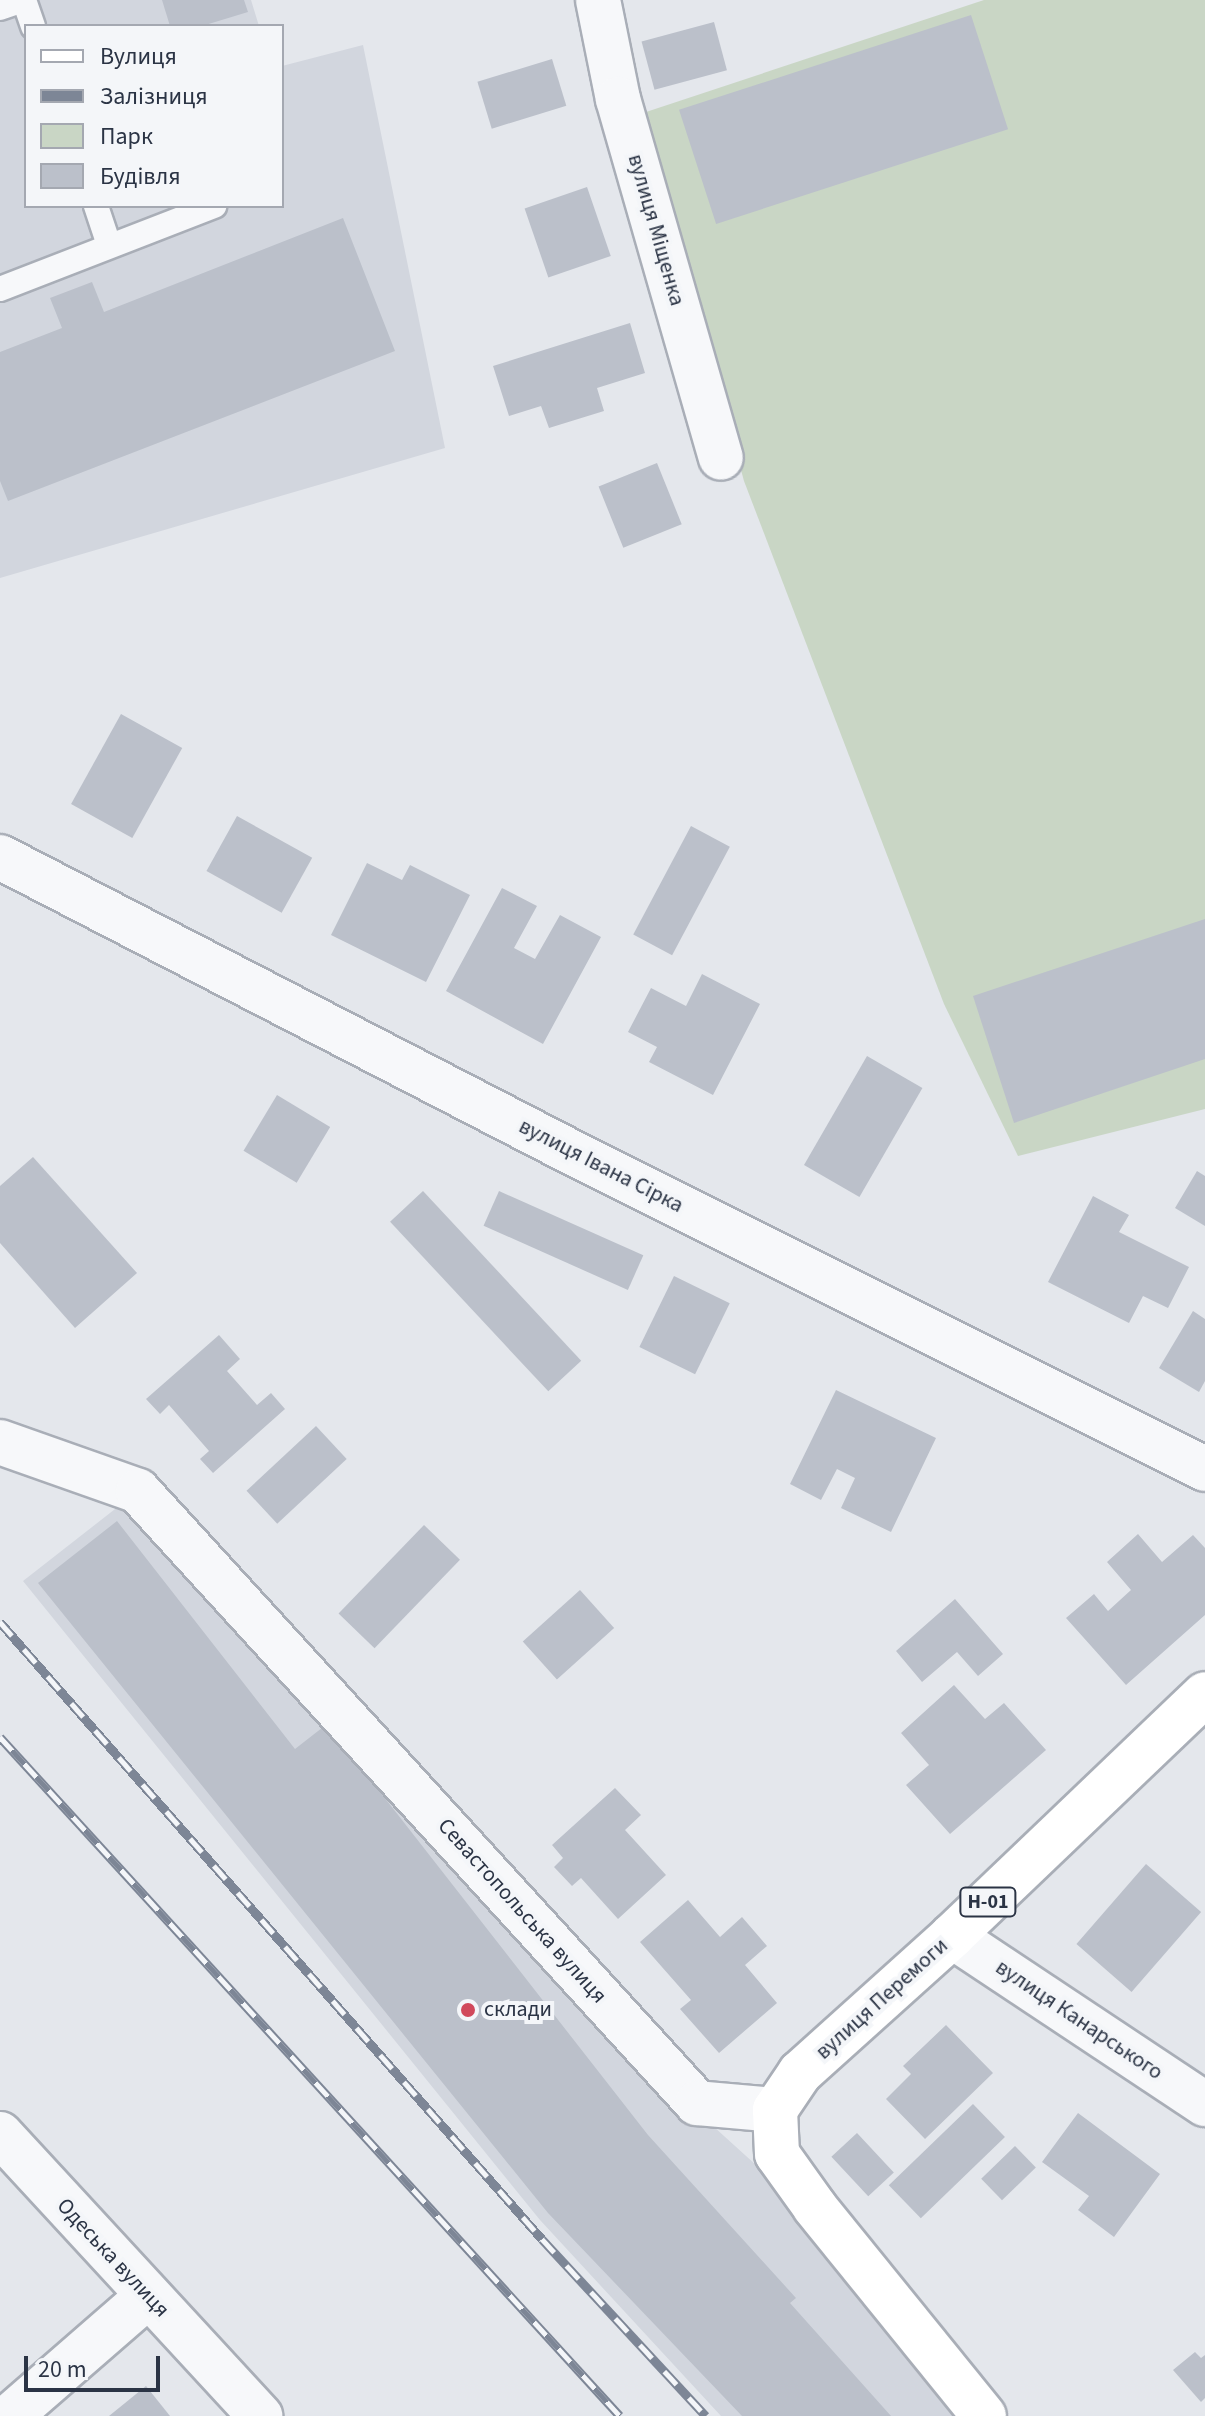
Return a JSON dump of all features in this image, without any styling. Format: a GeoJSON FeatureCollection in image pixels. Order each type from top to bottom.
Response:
{"type":"FeatureCollection","features":[{"type":"Feature","properties":{"kind":"main road","name":"вулиця Перемоги"},"geometry":{"type":"LineString","coordinates":[[775,2110],[800,2073],[952,1936],[1205,1694]]}},
{"type":"Feature","properties":{"kind":"main road"},"geometry":{"type":"LineString","coordinates":[[775,2110],[777,2154],[815,2207],[984,2416]]}},
{"type":"Feature","properties":{"kind":"street","name":"вулиця Міщенка"},"geometry":{"type":"LineString","coordinates":[[598,0],[618,99],[721,458]]}},
{"type":"Feature","properties":{"kind":"street","name":"вулиця Івана Сірка"},"geometry":{"type":"LineString","coordinates":[[0,857],[575,1154],[1205,1469]]}},
{"type":"Feature","properties":{"kind":"street","name":"Севастопольська вулиця"},"geometry":{"type":"LineString","coordinates":[[0,1442],[138,1491],[697,2103],[775,2110]]}},
{"type":"Feature","properties":{"kind":"street","name":"вулиця Канарського"},"geometry":{"type":"LineString","coordinates":[[952,1936],[1205,2104]]}},
{"type":"Feature","properties":{"kind":"street","name":"Одеська вулиця"},"geometry":{"type":"LineString","coordinates":[[0,2134],[260,2416]]}},
{"type":"Feature","properties":{"kind":"street"},"geometry":{"type":"LineString","coordinates":[[10,2416],[148,2296]]}},
{"type":"Feature","properties":{"kind":"lane"},"geometry":{"type":"LineString","coordinates":[[0,8],[24,0],[32,24]]}},
{"type":"Feature","properties":{"kind":"lane"},"geometry":{"type":"LineString","coordinates":[[97,208],[109,245]]}},
{"type":"Feature","properties":{"kind":"lane"},"geometry":{"type":"LineString","coordinates":[[0,289],[209,208]]}},
{"type":"Feature","properties":{"kind":"shaded area"},"geometry":{"type":"Polygon","coordinates":[[[0,0],[251,0],[258,24],[24,24],[24,208],[284,208],[284,65],[363,45],[445,448],[0,578],[0,0]]]}},
{"type":"Feature","properties":{"kind":"shaded area","name":"склади"},"geometry":{"type":"Polygon","coordinates":[[[133,1495],[692,2107],[808,2212],[974,2416],[721,2416],[540,2220],[23,1581],[133,1495]]]}},
{"type":"Feature","properties":{"kind":"green space"},"geometry":{"type":"Polygon","coordinates":[[[984,0],[1205,0],[1205,1109],[1018,1156],[944,1004],[744,481],[643,113],[984,0]]]}},
{"type":"Feature","properties":{"kind":"building"},"geometry":{"type":"Polygon","coordinates":[[[162,0],[244,0],[248,12],[209,24],[169,24],[162,0]]]}},
{"type":"Feature","properties":{"kind":"building"},"geometry":{"type":"Polygon","coordinates":[[[971,15],[1008,129],[716,224],[679,110],[971,15]]]}},
{"type":"Feature","properties":{"kind":"building"},"geometry":{"type":"Polygon","coordinates":[[[714,22],[727,70],[654,90],[642,41],[714,22]]]}},
{"type":"Feature","properties":{"kind":"building"},"geometry":{"type":"Polygon","coordinates":[[[552,59],[566,106],[492,129],[477,82],[552,59]]]}},
{"type":"Feature","properties":{"kind":"building"},"geometry":{"type":"Polygon","coordinates":[[[587,187],[611,256],[548,278],[525,208],[587,187]]]}},
{"type":"Feature","properties":{"kind":"building"},"geometry":{"type":"Polygon","coordinates":[[[343,218],[395,351],[8,501],[0,481],[0,352],[62,328],[50,298],[92,282],[104,312],[343,218]]]}},
{"type":"Feature","properties":{"kind":"building"},"geometry":{"type":"Polygon","coordinates":[[[630,323],[645,373],[597,388],[604,411],[549,428],[541,406],[509,416],[493,366],[630,323]]]}},
{"type":"Feature","properties":{"kind":"building"},"geometry":{"type":"Polygon","coordinates":[[[657,463],[682,524],[623,548],[599,487],[657,463]]]}},
{"type":"Feature","properties":{"kind":"building"},"geometry":{"type":"Polygon","coordinates":[[[121,714],[182,748],[132,838],[71,804],[121,714]]]}},
{"type":"Feature","properties":{"kind":"building"},"geometry":{"type":"Polygon","coordinates":[[[237,816],[312,858],[282,913],[206,871],[237,816]]]}},
{"type":"Feature","properties":{"kind":"building"},"geometry":{"type":"Polygon","coordinates":[[[691,826],[730,847],[672,955],[633,935],[691,826]]]}},
{"type":"Feature","properties":{"kind":"building"},"geometry":{"type":"Polygon","coordinates":[[[367,863],[402,880],[410,865],[470,895],[426,982],[331,935],[367,863]]]}},
{"type":"Feature","properties":{"kind":"building"},"geometry":{"type":"Polygon","coordinates":[[[502,888],[537,906],[514,948],[535,959],[560,915],[601,937],[543,1044],[446,991],[502,888]]]}},
{"type":"Feature","properties":{"kind":"building"},"geometry":{"type":"Polygon","coordinates":[[[1205,919],[1205,1059],[1014,1123],[973,996],[1205,919]]]}},
{"type":"Feature","properties":{"kind":"building"},"geometry":{"type":"Polygon","coordinates":[[[702,974],[760,1004],[713,1095],[649,1062],[657,1047],[628,1032],[651,988],[686,1006],[702,974]]]}},
{"type":"Feature","properties":{"kind":"building"},"geometry":{"type":"Polygon","coordinates":[[[867,1056],[922,1088],[859,1197],[804,1165],[867,1056]]]}},
{"type":"Feature","properties":{"kind":"building"},"geometry":{"type":"Polygon","coordinates":[[[277,1095],[330,1127],[297,1183],[244,1151],[277,1095]]]}},
{"type":"Feature","properties":{"kind":"building"},"geometry":{"type":"Polygon","coordinates":[[[33,1157],[137,1273],[75,1328],[0,1243],[0,1186],[33,1157]]]}},
{"type":"Feature","properties":{"kind":"building"},"geometry":{"type":"Polygon","coordinates":[[[1197,1171],[1205,1176],[1205,1226],[1175,1208],[1197,1171]]]}},
{"type":"Feature","properties":{"kind":"building"},"geometry":{"type":"Polygon","coordinates":[[[423,1191],[581,1361],[548,1391],[390,1222],[423,1191]]]}},
{"type":"Feature","properties":{"kind":"building"},"geometry":{"type":"Polygon","coordinates":[[[499,1191],[643,1255],[628,1290],[484,1226],[499,1191]]]}},
{"type":"Feature","properties":{"kind":"building"},"geometry":{"type":"Polygon","coordinates":[[[1093,1196],[1129,1215],[1119,1232],[1189,1267],[1168,1308],[1143,1296],[1129,1323],[1048,1282],[1093,1196]]]}},
{"type":"Feature","properties":{"kind":"building"},"geometry":{"type":"Polygon","coordinates":[[[674,1276],[730,1303],[695,1374],[639,1347],[674,1276]]]}},
{"type":"Feature","properties":{"kind":"building"},"geometry":{"type":"Polygon","coordinates":[[[1193,1311],[1205,1319],[1205,1381],[1199,1392],[1159,1368],[1193,1311]]]}},
{"type":"Feature","properties":{"kind":"building"},"geometry":{"type":"Polygon","coordinates":[[[219,1335],[240,1359],[227,1371],[257,1405],[271,1393],[285,1409],[213,1473],[200,1459],[209,1451],[169,1405],[160,1414],[146,1399],[219,1335]]]}},
{"type":"Feature","properties":{"kind":"building"},"geometry":{"type":"Polygon","coordinates":[[[836,1390],[936,1438],[891,1532],[841,1508],[855,1478],[837,1469],[821,1500],[790,1484],[836,1390]]]}},
{"type":"Feature","properties":{"kind":"building"},"geometry":{"type":"Polygon","coordinates":[[[316,1426],[347,1459],[277,1524],[247,1491],[316,1426]]]}},
{"type":"Feature","properties":{"kind":"building","name":"склади"},"geometry":{"type":"Polygon","coordinates":[[[117,1521],[295,1749],[327,1724],[648,2135],[796,2298],[790,2303],[891,2416],[742,2416],[548,2213],[38,1583],[117,1521]]]}},
{"type":"Feature","properties":{"kind":"building"},"geometry":{"type":"Polygon","coordinates":[[[424,1525],[460,1560],[375,1648],[339,1613],[424,1525]]]}},
{"type":"Feature","properties":{"kind":"building"},"geometry":{"type":"Polygon","coordinates":[[[1138,1534],[1162,1562],[1193,1535],[1205,1548],[1205,1615],[1126,1685],[1066,1618],[1094,1594],[1108,1611],[1131,1590],[1107,1562],[1138,1534]]]}},
{"type":"Feature","properties":{"kind":"building"},"geometry":{"type":"Polygon","coordinates":[[[580,1590],[614,1628],[557,1679],[523,1642],[580,1590]]]}},
{"type":"Feature","properties":{"kind":"building"},"geometry":{"type":"Polygon","coordinates":[[[955,1599],[1003,1654],[978,1676],[957,1652],[922,1682],[896,1651],[955,1599]]]}},
{"type":"Feature","properties":{"kind":"building"},"geometry":{"type":"Polygon","coordinates":[[[954,1685],[985,1719],[1004,1703],[1046,1750],[950,1834],[906,1785],[929,1765],[901,1733],[954,1685]]]}},
{"type":"Feature","properties":{"kind":"building"},"geometry":{"type":"Polygon","coordinates":[[[615,1788],[641,1815],[625,1830],[666,1875],[618,1919],[581,1878],[572,1886],[554,1867],[563,1858],[552,1845],[615,1788]]]}},
{"type":"Feature","properties":{"kind":"building"},"geometry":{"type":"Polygon","coordinates":[[[1146,1864],[1201,1912],[1132,1992],[1076,1944],[1146,1864]]]}},
{"type":"Feature","properties":{"kind":"building"},"geometry":{"type":"Polygon","coordinates":[[[688,1900],[720,1937],[742,1917],[767,1946],[745,1965],[777,2003],[719,2053],[680,2009],[691,2000],[640,1942],[688,1900]]]}},
{"type":"Feature","properties":{"kind":"building"},"geometry":{"type":"Polygon","coordinates":[[[946,2025],[993,2073],[925,2139],[886,2099],[911,2074],[903,2066],[946,2025]]]}},
{"type":"Feature","properties":{"kind":"building"},"geometry":{"type":"Polygon","coordinates":[[[973,2104],[1005,2137],[921,2218],[889,2185],[973,2104]]]}},
{"type":"Feature","properties":{"kind":"building"},"geometry":{"type":"Polygon","coordinates":[[[1078,2113],[1160,2174],[1114,2237],[1078,2210],[1089,2196],[1042,2162],[1078,2113]]]}},
{"type":"Feature","properties":{"kind":"building"},"geometry":{"type":"Polygon","coordinates":[[[857,2133],[894,2172],[868,2196],[831,2157],[857,2133]]]}},
{"type":"Feature","properties":{"kind":"building"},"geometry":{"type":"Polygon","coordinates":[[[1015,2146],[1036,2168],[1002,2200],[981,2179],[1015,2146]]]}},
{"type":"Feature","properties":{"kind":"building"},"geometry":{"type":"Polygon","coordinates":[[[1195,2352],[1201,2358],[1205,2355],[1205,2398],[1201,2402],[1173,2370],[1195,2352]]]}},
{"type":"Feature","properties":{"kind":"building"},"geometry":{"type":"Polygon","coordinates":[[[146,2386],[170,2416],[109,2416],[146,2386]]]}},
{"type":"Feature","properties":{"kind":"railway"},"geometry":{"type":"LineString","coordinates":[[0,1622],[542,2239],[706,2416]]}},
{"type":"Feature","properties":{"kind":"railway"},"geometry":{"type":"LineString","coordinates":[[0,1737],[620,2416]]}},
{"type":"Feature","properties":{"kind":"place","name":"склади"},"geometry":{"type":"Point","coordinates":[468,2010]}}]}
